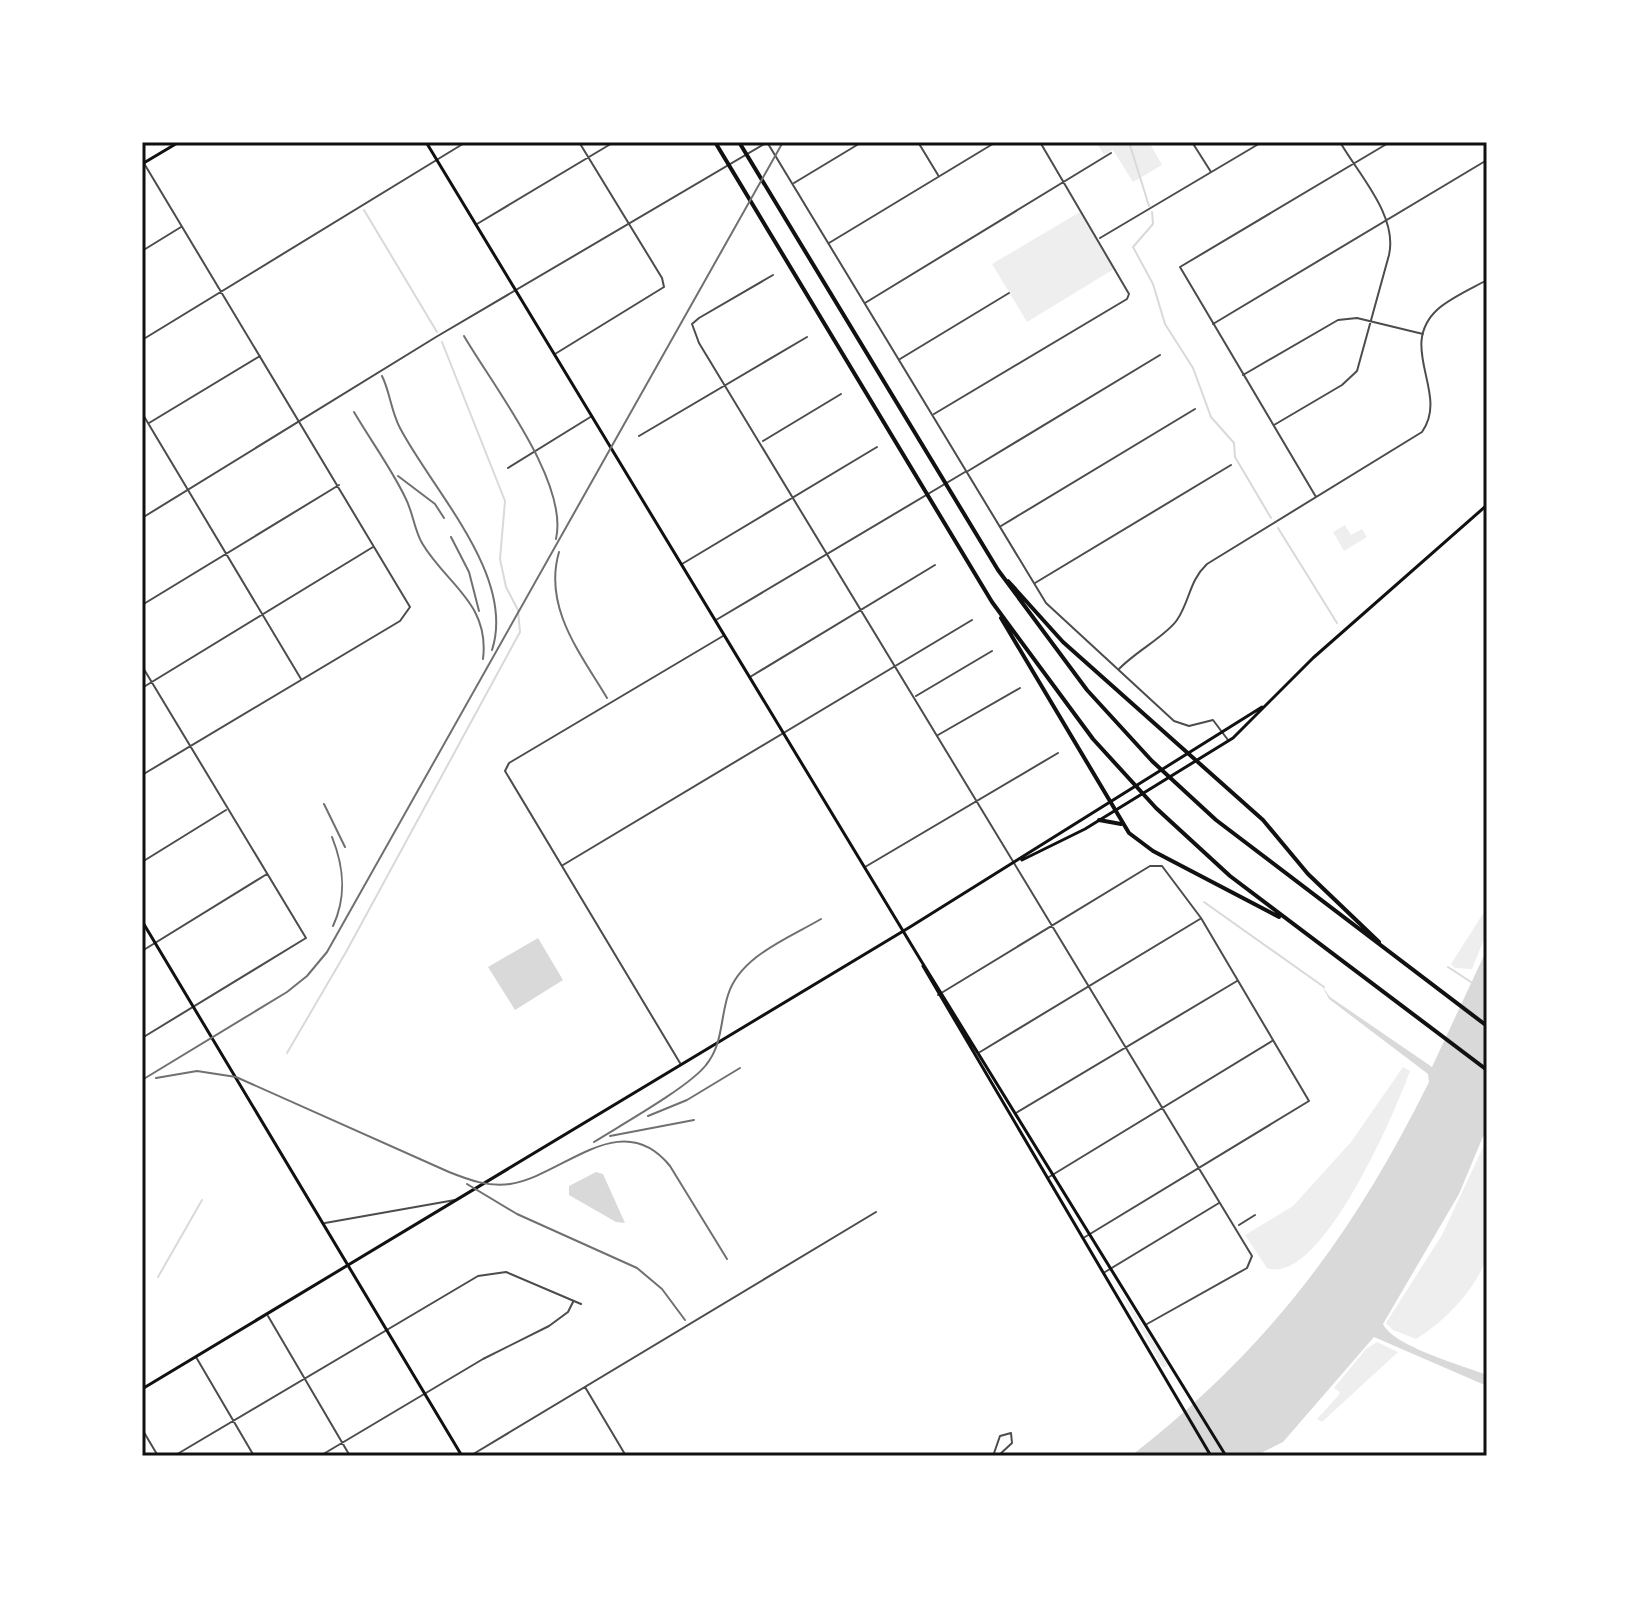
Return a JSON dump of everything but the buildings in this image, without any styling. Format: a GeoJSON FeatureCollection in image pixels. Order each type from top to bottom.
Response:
{"type":"FeatureCollection","features":[{"type":"Feature","properties":{"kind":"highway"},"geometry":{"type":"LineString","coordinates":[[715,142],[1123,825]]}},
{"type":"Feature","properties":{"kind":"highway"},"geometry":{"type":"LineString","coordinates":[[739,142],[998,570],[1068,667],[1152,761],[1246,845],[1487,1026]]}},
{"type":"Feature","properties":{"kind":"highway"},"geometry":{"type":"LineString","coordinates":[[998,570],[1063,642],[1263,820],[1308,874],[1393,955]]}},
{"type":"Feature","properties":{"kind":"highway"},"geometry":{"type":"LineString","coordinates":[[992,602],[1057,694],[1124,775],[1156,808],[1221,869],[1487,1070]]}},
{"type":"Feature","properties":{"kind":"highway"},"geometry":{"type":"LineString","coordinates":[[1099,820],[1115,820],[1153,851],[1290,922]]}},
{"type":"Feature","properties":{"kind":"main road"},"geometry":{"type":"LineString","coordinates":[[143,162],[179,142]]}},
{"type":"Feature","properties":{"kind":"main road"},"geometry":{"type":"LineString","coordinates":[[426,142],[1016,1113],[1162,1375],[1211,1456]]}},
{"type":"Feature","properties":{"kind":"main road"},"geometry":{"type":"LineString","coordinates":[[1015,863],[1085,829],[1229,741],[1262,707],[1487,505]]}},
{"type":"Feature","properties":{"kind":"main road"},"geometry":{"type":"LineString","coordinates":[[142,1389],[1015,863],[1078,819],[1262,707]]}},
{"type":"Feature","properties":{"kind":"main road"},"geometry":{"type":"LineString","coordinates":[[1078,819],[1085,829]]}},
{"type":"Feature","properties":{"kind":"main road"},"geometry":{"type":"LineString","coordinates":[[142,921],[462,1456]]}},
{"type":"Feature","properties":{"kind":"main road"},"geometry":{"type":"LineString","coordinates":[[920,959],[938,995],[1048,1178],[1146,1324],[1226,1456]]}},
{"type":"Feature","properties":{"kind":"street"},"geometry":{"type":"LineString","coordinates":[[142,340],[466,142]]}},
{"type":"Feature","properties":{"kind":"street"},"geometry":{"type":"LineString","coordinates":[[554,355],[664,287],[662,278],[579,142]]}},
{"type":"Feature","properties":{"kind":"street"},"geometry":{"type":"LineString","coordinates":[[476,225],[614,142]]}},
{"type":"Feature","properties":{"kind":"street"},"geometry":{"type":"LineString","coordinates":[[142,518],[515,290],[767,142],[1053,610],[1177,723],[1195,725],[1212,720],[1229,741]]}},
{"type":"Feature","properties":{"kind":"street"},"geometry":{"type":"LineString","coordinates":[[793,184],[862,142]]}},
{"type":"Feature","properties":{"kind":"street"},"geometry":{"type":"LineString","coordinates":[[918,142],[938,176]]}},
{"type":"Feature","properties":{"kind":"street"},"geometry":{"type":"LineString","coordinates":[[828,243],[996,142]]}},
{"type":"Feature","properties":{"kind":"street"},"geometry":{"type":"LineString","coordinates":[[932,415],[1127,299],[1129,294],[1040,142]]}},
{"type":"Feature","properties":{"kind":"street"},"geometry":{"type":"LineString","coordinates":[[1192,142],[1211,173]]}},
{"type":"Feature","properties":{"kind":"street"},"geometry":{"type":"LineString","coordinates":[[1099,239],[1262,142]]}},
{"type":"Feature","properties":{"kind":"street"},"geometry":{"type":"LineString","coordinates":[[1273,426],[1353,376],[1360,365],[1392,242],[1386,220],[1340,142]]}},
{"type":"Feature","properties":{"kind":"street"},"geometry":{"type":"LineString","coordinates":[[1316,498],[1180,267],[1390,142]]}},
{"type":"Feature","properties":{"kind":"street"},"geometry":{"type":"LineString","coordinates":[[864,303],[1111,153]]}},
{"type":"Feature","properties":{"kind":"street"},"geometry":{"type":"LineString","coordinates":[[1212,324],[1487,160]]}},
{"type":"Feature","properties":{"kind":"street"},"geometry":{"type":"LineString","coordinates":[[142,775],[410,611],[408,599],[143,162]]}},
{"type":"Feature","properties":{"kind":"street"},"geometry":{"type":"LineString","coordinates":[[142,251],[181,227]]}},
{"type":"Feature","properties":{"kind":"street"},"geometry":{"type":"LineString","coordinates":[[773,275],[692,324],[724,385],[762,442],[1125,1048],[1236,1226],[1253,1260],[1247,1268],[1146,1324]]}},
{"type":"Feature","properties":{"kind":"street"},"geometry":{"type":"LineString","coordinates":[[1119,669],[1137,649],[1174,624],[1191,583],[1203,568],[1415,439],[1426,427],[1432,404],[1420,356],[1423,334],[1439,308],[1487,280]]}},
{"type":"Feature","properties":{"kind":"street"},"geometry":{"type":"LineString","coordinates":[[898,359],[1009,293]]}},
{"type":"Feature","properties":{"kind":"street"},"geometry":{"type":"LineString","coordinates":[[1242,375],[1331,322],[1351,317],[1423,334]]}},
{"type":"Feature","properties":{"kind":"street"},"geometry":{"type":"LineString","coordinates":[[639,436],[807,337]]}},
{"type":"Feature","properties":{"kind":"street"},"geometry":{"type":"LineString","coordinates":[[715,621],[1160,355]]}},
{"type":"Feature","properties":{"kind":"street"},"geometry":{"type":"LineString","coordinates":[[148,424],[260,356]]}},
{"type":"Feature","properties":{"kind":"street"},"geometry":{"type":"LineString","coordinates":[[762,442],[841,394]]}},
{"type":"Feature","properties":{"kind":"street"},"geometry":{"type":"LineString","coordinates":[[1000,527],[1195,409]]}},
{"type":"Feature","properties":{"kind":"street"},"geometry":{"type":"LineString","coordinates":[[142,413],[301,680]]}},
{"type":"Feature","properties":{"kind":"street"},"geometry":{"type":"LineString","coordinates":[[508,468],[592,416]]}},
{"type":"Feature","properties":{"kind":"street"},"geometry":{"type":"LineString","coordinates":[[681,565],[877,447]]}},
{"type":"Feature","properties":{"kind":"street"},"geometry":{"type":"LineString","coordinates":[[1034,583],[1231,465]]}},
{"type":"Feature","properties":{"kind":"street"},"geometry":{"type":"LineString","coordinates":[[142,605],[339,485]]}},
{"type":"Feature","properties":{"kind":"street"},"geometry":{"type":"LineString","coordinates":[[142,688],[375,546]]}},
{"type":"Feature","properties":{"kind":"street"},"geometry":{"type":"LineString","coordinates":[[749,678],[935,565]]}},
{"type":"Feature","properties":{"kind":"street"},"geometry":{"type":"LineString","coordinates":[[562,866],[972,620]]}},
{"type":"Feature","properties":{"kind":"street"},"geometry":{"type":"LineString","coordinates":[[680,1064],[505,771],[509,763],[724,636]]}},
{"type":"Feature","properties":{"kind":"street"},"geometry":{"type":"LineString","coordinates":[[915,697],[992,651]]}},
{"type":"Feature","properties":{"kind":"street"},"geometry":{"type":"LineString","coordinates":[[142,666],[306,938],[142,1038]]}},
{"type":"Feature","properties":{"kind":"street"},"geometry":{"type":"LineString","coordinates":[[937,736],[1020,688]]}},
{"type":"Feature","properties":{"kind":"street"},"geometry":{"type":"LineString","coordinates":[[864,867],[1058,753]]}},
{"type":"Feature","properties":{"kind":"street"},"geometry":{"type":"LineString","coordinates":[[142,862],[227,810]]}},
{"type":"Feature","properties":{"kind":"street"},"geometry":{"type":"LineString","coordinates":[[938,995],[1150,866],[1162,866],[1201,918],[1309,1101],[1087,1237]]}},
{"type":"Feature","properties":{"kind":"street"},"geometry":{"type":"LineString","coordinates":[[142,951],[267,873]]}},
{"type":"Feature","properties":{"kind":"street"},"geometry":{"type":"LineString","coordinates":[[974,1056],[1201,918]]}},
{"type":"Feature","properties":{"kind":"street"},"geometry":{"type":"LineString","coordinates":[[1011,1117],[1238,980]]}},
{"type":"Feature","properties":{"kind":"street"},"geometry":{"type":"LineString","coordinates":[[1048,1178],[1274,1041]]}},
{"type":"Feature","properties":{"kind":"street"},"geometry":{"type":"LineString","coordinates":[[323,1223],[455,1200]]}},
{"type":"Feature","properties":{"kind":"street"},"geometry":{"type":"LineString","coordinates":[[1105,1273],[1220,1202]]}},
{"type":"Feature","properties":{"kind":"street"},"geometry":{"type":"LineString","coordinates":[[470,1456],[876,1212]]}},
{"type":"Feature","properties":{"kind":"street"},"geometry":{"type":"LineString","coordinates":[[1236,1226],[1255,1215]]}},
{"type":"Feature","properties":{"kind":"street"},"geometry":{"type":"LineString","coordinates":[[174,1456],[470,1280],[493,1272],[512,1274],[581,1304]]}},
{"type":"Feature","properties":{"kind":"street"},"geometry":{"type":"LineString","coordinates":[[320,1456],[425,1393],[549,1326],[568,1312],[573,1301]]}},
{"type":"Feature","properties":{"kind":"street"},"geometry":{"type":"LineString","coordinates":[[267,1314],[350,1456]]}},
{"type":"Feature","properties":{"kind":"street"},"geometry":{"type":"LineString","coordinates":[[196,1357],[254,1456]]}},
{"type":"Feature","properties":{"kind":"street"},"geometry":{"type":"LineString","coordinates":[[584,1386],[626,1456]]}},
{"type":"Feature","properties":{"kind":"street"},"geometry":{"type":"LineString","coordinates":[[142,1429],[158,1456]]}},
{"type":"Feature","properties":{"kind":"street"},"geometry":{"type":"LineString","coordinates":[[993,1456],[1000,1436],[1011,1433],[1012,1443],[998,1456]]}},
{"type":"Feature","properties":{"kind":"shaded area"},"geometry":{"type":"Polygon","coordinates":[[[1096,142],[1149,142],[1162,165],[1133,182],[1113,150],[1104,155],[1096,142]]]}},
{"type":"Feature","properties":{"kind":"shaded area"},"geometry":{"type":"Polygon","coordinates":[[[1080,212],[1114,269],[1027,322],[992,264],[1080,212]]]}},
{"type":"Feature","properties":{"kind":"shaded area"},"geometry":{"type":"Polygon","coordinates":[[[1345,525],[1351,535],[1362,529],[1367,537],[1344,551],[1333,532],[1345,525]]]}},
{"type":"Feature","properties":{"kind":"shaded area"},"geometry":{"type":"Polygon","coordinates":[[[1484,912],[1487,932],[1472,969],[1455,968],[1451,964],[1484,912]]]}},
{"type":"Feature","properties":{"kind":"shaded area"},"geometry":{"type":"Polygon","coordinates":[[[538,938],[563,980],[515,1010],[488,967],[538,938]]]}},
{"type":"Feature","properties":{"kind":"shaded area"},"geometry":{"type":"Polygon","coordinates":[[[1487,949],[1487,1127],[1459,1194],[1383,1324],[1415,1348],[1487,1375],[1487,1386],[1374,1337],[1283,1442],[1255,1456],[1131,1456],[1225,1374],[1302,1287],[1369,1191],[1429,1082],[1428,1074],[1329,999],[1322,986],[1330,997],[1432,1067],[1487,949]]]}},
{"type":"Feature","properties":{"kind":"shaded area"},"geometry":{"type":"Polygon","coordinates":[[[1403,1067],[1410,1071],[1389,1121],[1354,1191],[1332,1224],[1310,1251],[1288,1267],[1267,1268],[1245,1235],[1293,1206],[1351,1142],[1403,1067]]]}},
{"type":"Feature","properties":{"kind":"shaded area"},"geometry":{"type":"Polygon","coordinates":[[[1487,1139],[1488,1240],[1480,1273],[1447,1316],[1416,1339],[1393,1330],[1386,1323],[1442,1235],[1487,1139]]]}},
{"type":"Feature","properties":{"kind":"shaded area"},"geometry":{"type":"Polygon","coordinates":[[[596,1172],[603,1174],[625,1223],[616,1222],[569,1195],[569,1186],[596,1172]]]}},
{"type":"Feature","properties":{"kind":"shaded area"},"geometry":{"type":"Polygon","coordinates":[[[1114,1281],[1168,1365],[1163,1368],[1114,1281]]]}},
{"type":"Feature","properties":{"kind":"shaded area"},"geometry":{"type":"Polygon","coordinates":[[[1377,1342],[1398,1352],[1322,1422],[1317,1419],[1338,1396],[1340,1392],[1334,1388],[1366,1349],[1377,1342]]]}},
{"type":"Feature","properties":{"kind":"waterway"},"geometry":{"type":"LineString","coordinates":[[1129,142],[1149,206]]}},
{"type":"Feature","properties":{"kind":"waterway"},"geometry":{"type":"LineString","coordinates":[[364,210],[437,332]]}},
{"type":"Feature","properties":{"kind":"waterway"},"geometry":{"type":"LineString","coordinates":[[1152,212],[1153,224],[1133,247],[1153,284],[1165,324],[1193,368],[1211,417],[1234,443],[1235,457],[1271,518]]}},
{"type":"Feature","properties":{"kind":"waterway"},"geometry":{"type":"LineString","coordinates":[[287,1053],[346,952],[520,632],[518,610],[506,587],[500,559],[505,501],[442,342]]}},
{"type":"Feature","properties":{"kind":"waterway"},"geometry":{"type":"LineString","coordinates":[[1278,528],[1337,623]]}},
{"type":"Feature","properties":{"kind":"waterway"},"geometry":{"type":"LineString","coordinates":[[1204,902],[1324,987]]}},
{"type":"Feature","properties":{"kind":"waterway"},"geometry":{"type":"LineString","coordinates":[[1448,967],[1474,984]]}},
{"type":"Feature","properties":{"kind":"waterway"},"geometry":{"type":"LineString","coordinates":[[158,1277],[202,1200]]}},
{"type":"Feature","properties":{"kind":"railway"},"geometry":{"type":"LineString","coordinates":[[142,1080],[287,992],[307,976],[327,952],[783,142]]}},
{"type":"Feature","properties":{"kind":"railway"},"geometry":{"type":"LineString","coordinates":[[464,336],[540,463],[557,516],[556,539]]}},
{"type":"Feature","properties":{"kind":"railway"},"geometry":{"type":"LineString","coordinates":[[382,376],[400,428],[450,506],[482,564],[492,593],[496,622],[492,650]]}},
{"type":"Feature","properties":{"kind":"railway"},"geometry":{"type":"LineString","coordinates":[[354,412],[408,503],[422,543],[473,608],[480,623],[483,659]]}},
{"type":"Feature","properties":{"kind":"railway"},"geometry":{"type":"LineString","coordinates":[[398,476],[435,504],[444,518]]}},
{"type":"Feature","properties":{"kind":"railway"},"geometry":{"type":"LineString","coordinates":[[451,537],[469,572],[479,611]]}},
{"type":"Feature","properties":{"kind":"railway"},"geometry":{"type":"LineString","coordinates":[[559,552],[555,572],[560,610],[576,647],[607,698]]}},
{"type":"Feature","properties":{"kind":"railway"},"geometry":{"type":"LineString","coordinates":[[324,804],[345,847]]}},
{"type":"Feature","properties":{"kind":"railway"},"geometry":{"type":"LineString","coordinates":[[332,837],[342,882],[340,904],[333,926]]}},
{"type":"Feature","properties":{"kind":"railway"},"geometry":{"type":"LineString","coordinates":[[594,1142],[670,1095],[697,1074],[715,1049],[728,995],[743,969],[767,950],[821,919]]}},
{"type":"Feature","properties":{"kind":"railway"},"geometry":{"type":"LineString","coordinates":[[648,1116],[687,1100],[740,1068]]}},
{"type":"Feature","properties":{"kind":"railway"},"geometry":{"type":"LineString","coordinates":[[156,1078],[197,1071],[236,1077],[449,1172],[486,1184],[510,1184],[592,1149],[612,1143],[632,1142],[651,1149],[670,1166],[727,1259]]}},
{"type":"Feature","properties":{"kind":"railway"},"geometry":{"type":"LineString","coordinates":[[610,1136],[694,1120]]}},
{"type":"Feature","properties":{"kind":"railway"},"geometry":{"type":"LineString","coordinates":[[467,1184],[517,1214],[637,1268],[662,1289],[685,1320]]}}]}
